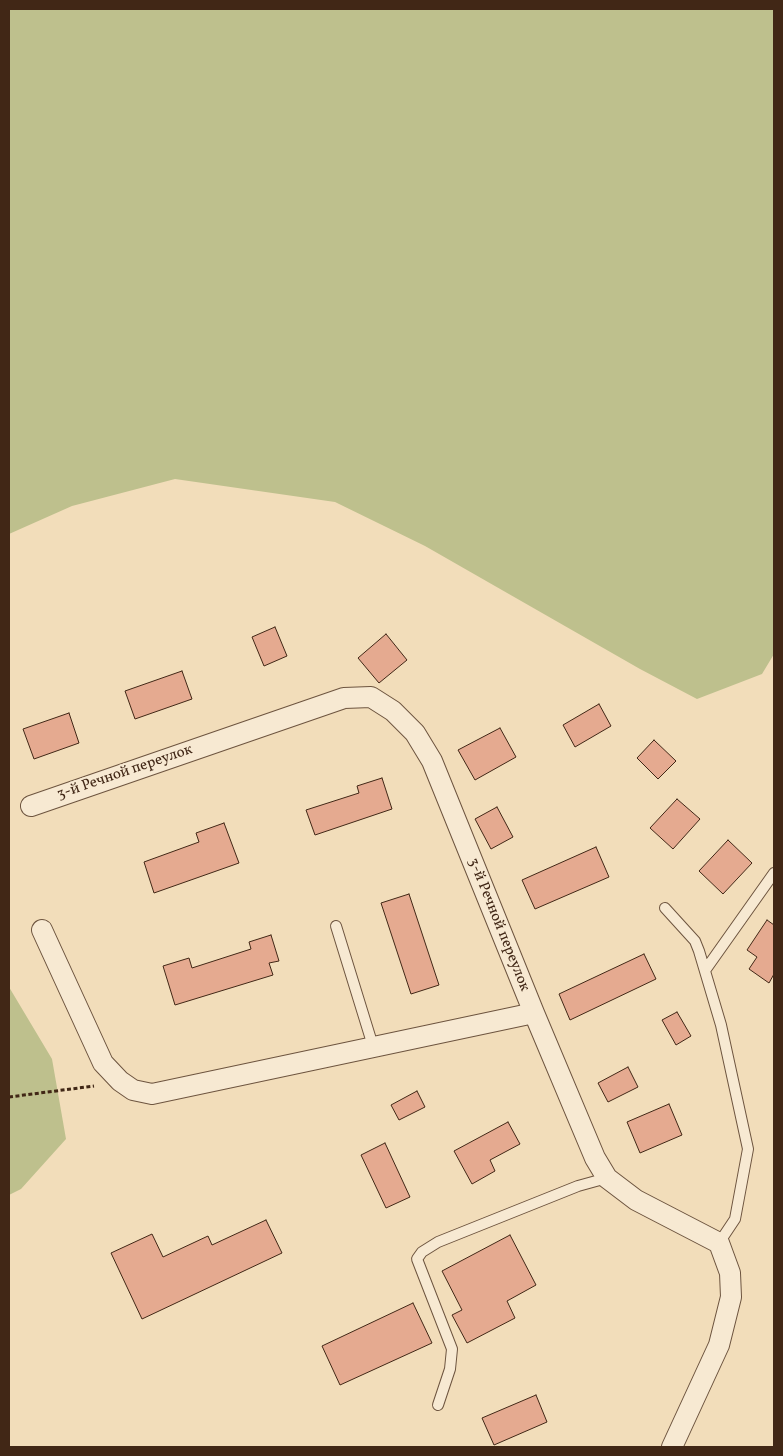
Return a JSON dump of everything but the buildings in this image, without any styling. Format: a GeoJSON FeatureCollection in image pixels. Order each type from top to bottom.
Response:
{"type":"FeatureCollection","features":[{"type":"Feature","properties":{"kind":"street","name":"3-й Речной переулок"},"geometry":{"type":"LineString","coordinates":[[31,806],[344,698],[371,697],[394,711],[415,733],[432,761],[534,1013],[595,1158],[607,1178],[636,1200],[719,1243]]}},
{"type":"Feature","properties":{"kind":"street"},"geometry":{"type":"LineString","coordinates":[[42,930],[103,1063],[120,1082],[133,1090],[152,1094],[534,1013]]}},
{"type":"Feature","properties":{"kind":"street"},"geometry":{"type":"LineString","coordinates":[[672,1447],[719,1345],[731,1297],[730,1273],[719,1243]]}},
{"type":"Feature","properties":{"kind":"lane"},"geometry":{"type":"LineString","coordinates":[[706,969],[774,873]]}},
{"type":"Feature","properties":{"kind":"lane"},"geometry":{"type":"LineString","coordinates":[[665,908],[695,941],[706,969],[721,1025],[748,1149],[735,1219],[719,1243]]}},
{"type":"Feature","properties":{"kind":"lane"},"geometry":{"type":"LineString","coordinates":[[336,926],[373,1046]]}},
{"type":"Feature","properties":{"kind":"lane"},"geometry":{"type":"LineString","coordinates":[[438,1405],[450,1369],[452,1349],[417,1259],[422,1252],[438,1242],[578,1186],[607,1178]]}},
{"type":"Feature","properties":{"kind":"path"},"geometry":{"type":"LineString","coordinates":[[9,1097],[120,1082]]}},
{"type":"Feature","properties":{"kind":"green space"},"geometry":{"type":"Polygon","coordinates":[[[9,9],[774,9],[774,654],[762,674],[697,699],[640,669],[425,546],[335,502],[175,479],[72,506],[9,534],[9,9]]]}},
{"type":"Feature","properties":{"kind":"green space"},"geometry":{"type":"Polygon","coordinates":[[[9,987],[52,1059],[66,1139],[21,1189],[9,1195],[9,987]]]}}]}
